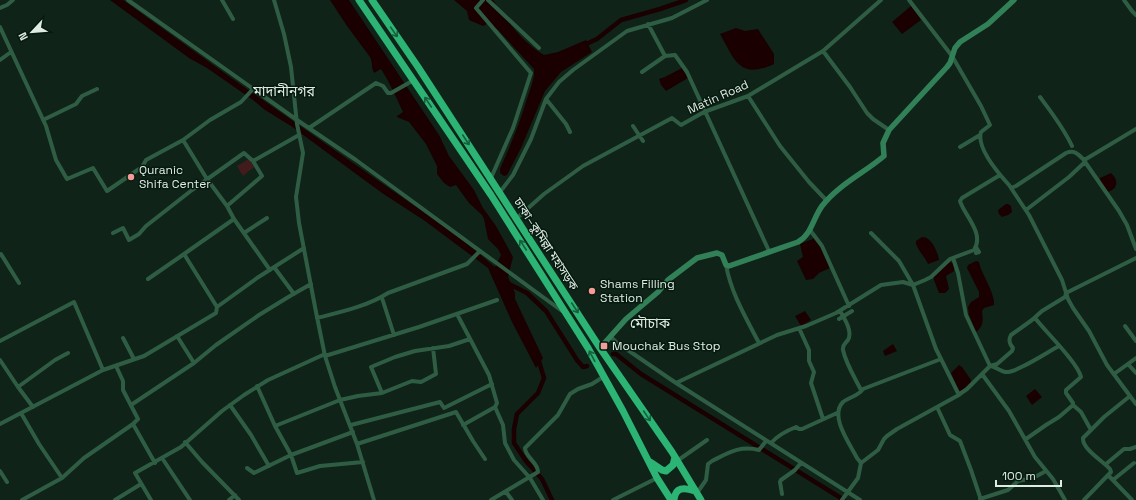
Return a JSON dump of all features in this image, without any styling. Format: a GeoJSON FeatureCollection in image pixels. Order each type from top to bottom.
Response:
{"type":"FeatureCollection","features":[{"type":"Feature","properties":{"kind":"highway","name":"ঢাকা–কুমিল্লা মহাসড়ক"},"geometry":{"type":"LineString","coordinates":[[359,0],[411,82],[491,195],[588,348],[623,411],[656,478],[672,500]]}},
{"type":"Feature","properties":{"kind":"highway","name":"ঢাকা–কুমিল্লা মহাসড়ক"},"geometry":{"type":"LineString","coordinates":[[372,0],[418,66],[600,348],[676,459],[697,495]]}},
{"type":"Feature","properties":{"kind":"highway"},"geometry":{"type":"LineString","coordinates":[[648,460],[656,467],[666,471],[673,465],[676,459]]}},
{"type":"Feature","properties":{"kind":"highway"},"geometry":{"type":"LineString","coordinates":[[672,500],[676,491],[683,488],[697,495]]}},
{"type":"Feature","properties":{"kind":"street"},"geometry":{"type":"LineString","coordinates":[[0,8],[13,0]]}},
{"type":"Feature","properties":{"kind":"street"},"geometry":{"type":"LineString","coordinates":[[128,0],[297,122],[309,128],[413,200],[480,252],[567,315]]}},
{"type":"Feature","properties":{"kind":"street"},"geometry":{"type":"LineString","coordinates":[[222,0],[232,19]]}},
{"type":"Feature","properties":{"kind":"street"},"geometry":{"type":"LineString","coordinates":[[274,0],[284,34],[291,67],[297,122],[303,153],[296,197],[299,223],[317,318],[325,355],[340,400],[353,432],[374,500]]}},
{"type":"Feature","properties":{"kind":"street"},"geometry":{"type":"LineString","coordinates":[[484,0],[476,8],[531,73],[512,128],[491,178]]}},
{"type":"Feature","properties":{"kind":"street"},"geometry":{"type":"LineString","coordinates":[[488,0],[539,48]]}},
{"type":"Feature","properties":{"kind":"street"},"geometry":{"type":"LineString","coordinates":[[500,192],[513,175],[531,138],[546,99],[559,82],[607,45],[628,31],[672,18],[707,0]]}},
{"type":"Feature","properties":{"kind":"street","name":"Matin Road"},"geometry":{"type":"LineString","coordinates":[[517,218],[544,194],[583,166],[672,118],[681,125],[704,112],[748,96],[823,51],[881,0]]}},
{"type":"Feature","properties":{"kind":"street"},"geometry":{"type":"LineString","coordinates":[[910,0],[952,58],[990,122],[990,126],[981,132],[980,135],[960,147]]}},
{"type":"Feature","properties":{"kind":"street"},"geometry":{"type":"LineString","coordinates":[[726,264],[729,266],[738,264],[769,251],[798,242],[806,236],[817,214],[832,195],[884,156],[883,143],[889,130],[947,67],[955,48],[960,42],[988,24],[1014,0]]}},
{"type":"Feature","properties":{"kind":"street"},"geometry":{"type":"LineString","coordinates":[[1124,0],[1136,15]]}},
{"type":"Feature","properties":{"kind":"street"},"geometry":{"type":"LineString","coordinates":[[648,24],[665,56]]}},
{"type":"Feature","properties":{"kind":"street"},"geometry":{"type":"LineString","coordinates":[[0,27],[43,120],[56,160],[67,179],[93,168],[107,191],[142,166],[146,160],[183,140],[210,120],[241,102],[253,89]]}},
{"type":"Feature","properties":{"kind":"street"},"geometry":{"type":"LineString","coordinates":[[823,51],[867,113],[889,130]]}},
{"type":"Feature","properties":{"kind":"street"},"geometry":{"type":"LineString","coordinates":[[0,60],[11,52]]}},
{"type":"Feature","properties":{"kind":"street"},"geometry":{"type":"LineString","coordinates":[[642,72],[665,56],[675,54],[687,72],[704,112],[769,251]]}},
{"type":"Feature","properties":{"kind":"street"},"geometry":{"type":"LineString","coordinates":[[309,128],[376,83],[383,86],[388,93],[392,93],[411,82]]}},
{"type":"Feature","properties":{"kind":"street"},"geometry":{"type":"LineString","coordinates":[[43,120],[76,104],[82,96],[97,89]]}},
{"type":"Feature","properties":{"kind":"street"},"geometry":{"type":"LineString","coordinates":[[748,96],[780,146],[809,182],[827,201]]}},
{"type":"Feature","properties":{"kind":"street"},"geometry":{"type":"LineString","coordinates":[[1040,97],[1058,119],[1072,146]]}},
{"type":"Feature","properties":{"kind":"street"},"geometry":{"type":"LineString","coordinates":[[546,99],[566,124],[570,132]]}},
{"type":"Feature","properties":{"kind":"street"},"geometry":{"type":"LineString","coordinates":[[633,126],[643,141]]}},
{"type":"Feature","properties":{"kind":"street"},"geometry":{"type":"LineString","coordinates":[[1026,210],[1068,177],[1086,158],[1136,129]]}},
{"type":"Feature","properties":{"kind":"street"},"geometry":{"type":"LineString","coordinates":[[252,161],[299,133]]}},
{"type":"Feature","properties":{"kind":"street"},"geometry":{"type":"LineString","coordinates":[[980,135],[982,146],[989,160],[1026,210],[1062,280],[1073,308],[1089,331],[1102,357],[1136,404]]}},
{"type":"Feature","properties":{"kind":"street"},"geometry":{"type":"LineString","coordinates":[[183,140],[207,180],[227,206],[234,219],[270,270]]}},
{"type":"Feature","properties":{"kind":"street"},"geometry":{"type":"LineString","coordinates":[[1011,188],[1023,182],[1066,153],[1072,151],[1075,152],[1084,160],[1119,211],[1127,225],[1136,249]]}},
{"type":"Feature","properties":{"kind":"street"},"geometry":{"type":"LineString","coordinates":[[113,233],[123,228],[129,240],[244,153],[252,161],[262,176],[227,206]]}},
{"type":"Feature","properties":{"kind":"street"},"geometry":{"type":"LineString","coordinates":[[976,254],[979,252],[976,247],[976,234],[973,223],[960,201],[962,198],[1000,175]]}},
{"type":"Feature","properties":{"kind":"street"},"geometry":{"type":"LineString","coordinates":[[244,233],[267,218]]}},
{"type":"Feature","properties":{"kind":"street"},"geometry":{"type":"LineString","coordinates":[[148,279],[234,219]]}},
{"type":"Feature","properties":{"kind":"street"},"geometry":{"type":"LineString","coordinates":[[810,230],[822,246],[849,306]]}},
{"type":"Feature","properties":{"kind":"street"},"geometry":{"type":"LineString","coordinates":[[871,233],[899,261],[913,285],[941,359],[959,395]]}},
{"type":"Feature","properties":{"kind":"street"},"geometry":{"type":"LineString","coordinates":[[676,383],[784,332],[799,328],[840,311],[881,285],[904,282],[913,285],[931,277],[940,267],[953,258],[974,250],[976,247]]}},
{"type":"Feature","properties":{"kind":"street"},"geometry":{"type":"LineString","coordinates":[[217,307],[251,284],[257,278],[304,248]]}},
{"type":"Feature","properties":{"kind":"street"},"geometry":{"type":"LineString","coordinates":[[317,318],[382,298],[388,293],[467,264],[480,252]]}},
{"type":"Feature","properties":{"kind":"street"},"geometry":{"type":"LineString","coordinates":[[600,348],[626,320],[658,292],[668,280],[697,258],[717,253],[722,255],[726,264],[730,282],[740,306],[759,343]]}},
{"type":"Feature","properties":{"kind":"street"},"geometry":{"type":"LineString","coordinates":[[0,255],[1,254],[19,283]]}},
{"type":"Feature","properties":{"kind":"street"},"geometry":{"type":"LineString","coordinates":[[0,424],[103,370],[144,356],[216,313],[217,307],[184,254]]}},
{"type":"Feature","properties":{"kind":"street"},"geometry":{"type":"LineString","coordinates":[[953,258],[958,273],[966,315],[980,345],[988,358],[990,366]]}},
{"type":"Feature","properties":{"kind":"street"},"geometry":{"type":"LineString","coordinates":[[842,500],[858,478],[861,463],[878,450],[884,439],[891,433],[959,395],[990,366],[997,364],[1012,351],[1013,348],[1010,341],[1011,335],[1035,318],[1042,311],[1065,297],[1066,293],[1136,258]]}},
{"type":"Feature","properties":{"kind":"street"},"geometry":{"type":"LineString","coordinates":[[274,267],[294,294]]}},
{"type":"Feature","properties":{"kind":"street"},"geometry":{"type":"LineString","coordinates":[[131,405],[194,363],[216,345],[259,315],[311,284]]}},
{"type":"Feature","properties":{"kind":"street"},"geometry":{"type":"LineString","coordinates":[[382,298],[394,335]]}},
{"type":"Feature","properties":{"kind":"street"},"geometry":{"type":"LineString","coordinates":[[151,500],[135,473],[181,447],[230,405],[257,386],[325,355],[394,335],[497,300]]}},
{"type":"Feature","properties":{"kind":"street"},"geometry":{"type":"LineString","coordinates":[[0,341],[74,302],[103,370]]}},
{"type":"Feature","properties":{"kind":"street"},"geometry":{"type":"LineString","coordinates":[[840,311],[841,318],[849,331],[849,336],[842,349],[849,367],[861,390]]}},
{"type":"Feature","properties":{"kind":"street"},"geometry":{"type":"LineString","coordinates":[[841,318],[852,311]]}},
{"type":"Feature","properties":{"kind":"street"},"geometry":{"type":"LineString","coordinates":[[457,314],[492,384],[497,403],[495,406],[503,425],[505,443],[514,460],[530,478],[543,500]]}},
{"type":"Feature","properties":{"kind":"street"},"geometry":{"type":"LineString","coordinates":[[1035,318],[1080,373],[1081,377],[1066,390],[1066,393],[1073,405],[1081,412],[1091,430]]}},
{"type":"Feature","properties":{"kind":"street"},"geometry":{"type":"LineString","coordinates":[[1125,326],[1136,341]]}},
{"type":"Feature","properties":{"kind":"street"},"geometry":{"type":"LineString","coordinates":[[799,328],[809,350],[809,362],[814,372],[811,383],[823,420]]}},
{"type":"Feature","properties":{"kind":"street"},"geometry":{"type":"LineString","coordinates":[[177,336],[194,363]]}},
{"type":"Feature","properties":{"kind":"street"},"geometry":{"type":"LineString","coordinates":[[611,337],[676,383],[771,443],[798,466],[846,494],[860,500]]}},
{"type":"Feature","properties":{"kind":"street"},"geometry":{"type":"LineString","coordinates":[[123,338],[134,359]]}},
{"type":"Feature","properties":{"kind":"street"},"geometry":{"type":"LineString","coordinates":[[382,393],[371,367],[415,351],[449,346],[470,339]]}},
{"type":"Feature","properties":{"kind":"street"},"geometry":{"type":"LineString","coordinates":[[990,366],[1004,372],[1008,372],[1059,346]]}},
{"type":"Feature","properties":{"kind":"street"},"geometry":{"type":"LineString","coordinates":[[275,426],[316,408],[340,400],[382,393],[412,381],[421,382],[436,374],[433,348]]}},
{"type":"Feature","properties":{"kind":"street"},"geometry":{"type":"LineString","coordinates":[[18,387],[55,360],[68,353]]}},
{"type":"Feature","properties":{"kind":"street"},"geometry":{"type":"LineString","coordinates":[[1114,374],[1136,358]]}},
{"type":"Feature","properties":{"kind":"street"},"geometry":{"type":"LineString","coordinates":[[861,463],[842,429],[838,408],[842,403],[859,393],[861,390],[941,359]]}},
{"type":"Feature","properties":{"kind":"street"},"geometry":{"type":"LineString","coordinates":[[0,360],[33,407]]}},
{"type":"Feature","properties":{"kind":"street"},"geometry":{"type":"LineString","coordinates":[[1128,364],[1136,373]]}},
{"type":"Feature","properties":{"kind":"street"},"geometry":{"type":"LineString","coordinates":[[22,500],[28,499],[62,478],[84,458],[138,419],[123,390],[123,381],[116,366]]}},
{"type":"Feature","properties":{"kind":"street"},"geometry":{"type":"LineString","coordinates":[[982,374],[1009,411],[1035,457],[1053,479],[1065,500]]}},
{"type":"Feature","properties":{"kind":"street"},"geometry":{"type":"LineString","coordinates":[[491,500],[538,472],[538,468],[525,452],[525,448],[558,415],[570,394],[603,377]]}},
{"type":"Feature","properties":{"kind":"street"},"geometry":{"type":"LineString","coordinates":[[350,425],[440,402],[444,408],[492,384]]}},
{"type":"Feature","properties":{"kind":"street"},"geometry":{"type":"LineString","coordinates":[[257,386],[275,426],[291,455],[298,473],[320,466],[363,462]]}},
{"type":"Feature","properties":{"kind":"street"},"geometry":{"type":"LineString","coordinates":[[1086,499],[1111,472],[1106,464],[1087,448],[1083,442],[1083,438],[1104,417],[1130,396]]}},
{"type":"Feature","properties":{"kind":"street"},"geometry":{"type":"LineString","coordinates":[[230,405],[251,435],[269,466]]}},
{"type":"Feature","properties":{"kind":"street"},"geometry":{"type":"LineString","coordinates":[[1026,439],[1059,417],[1073,405]]}},
{"type":"Feature","properties":{"kind":"street"},"geometry":{"type":"LineString","coordinates":[[463,425],[495,406]]}},
{"type":"Feature","properties":{"kind":"street"},"geometry":{"type":"LineString","coordinates":[[937,407],[950,435],[960,441],[980,499],[1008,490],[1018,482],[1033,478],[1046,471]]}},
{"type":"Feature","properties":{"kind":"street"},"geometry":{"type":"LineString","coordinates":[[357,444],[456,412],[485,459]]}},
{"type":"Feature","properties":{"kind":"street"},"geometry":{"type":"LineString","coordinates":[[21,413],[39,444],[62,478]]}},
{"type":"Feature","properties":{"kind":"street"},"geometry":{"type":"LineString","coordinates":[[771,443],[777,436],[793,428],[796,427],[799,430],[838,414]]}},
{"type":"Feature","properties":{"kind":"street"},"geometry":{"type":"LineString","coordinates":[[133,424],[155,462]]}},
{"type":"Feature","properties":{"kind":"street"},"geometry":{"type":"LineString","coordinates":[[248,468],[254,473],[291,455],[353,432]]}},
{"type":"Feature","properties":{"kind":"street"},"geometry":{"type":"LineString","coordinates":[[676,459],[707,440]]}},
{"type":"Feature","properties":{"kind":"street"},"geometry":{"type":"LineString","coordinates":[[697,495],[708,476],[708,464],[742,448],[750,447],[759,450],[766,441]]}},
{"type":"Feature","properties":{"kind":"street"},"geometry":{"type":"LineString","coordinates":[[185,442],[239,500]]}},
{"type":"Feature","properties":{"kind":"street"},"geometry":{"type":"LineString","coordinates":[[1106,464],[1124,449],[1136,448]]}},
{"type":"Feature","properties":{"kind":"street"},"geometry":{"type":"LineString","coordinates":[[162,458],[190,500]]}},
{"type":"Feature","properties":{"kind":"street"},"geometry":{"type":"LineString","coordinates":[[1113,480],[1134,463]]}},
{"type":"Feature","properties":{"kind":"street"},"geometry":{"type":"LineString","coordinates":[[782,494],[781,480],[798,466]]}},
{"type":"Feature","properties":{"kind":"street"},"geometry":{"type":"LineString","coordinates":[[0,471],[7,482]]}},
{"type":"Feature","properties":{"kind":"street"},"geometry":{"type":"LineString","coordinates":[[1108,475],[1132,500]]}},
{"type":"Feature","properties":{"kind":"street"},"geometry":{"type":"LineString","coordinates":[[613,500],[656,478]]}},
{"type":"Feature","properties":{"kind":"street"},"geometry":{"type":"LineString","coordinates":[[115,500],[141,484]]}},
{"type":"Feature","properties":{"kind":"street"},"geometry":{"type":"LineString","coordinates":[[506,492],[512,500]]}},
{"type":"Feature","properties":{"kind":"street"},"geometry":{"type":"LineString","coordinates":[[229,500],[235,495]]}},
{"type":"Feature","properties":{"kind":"shaded area"},"geometry":{"type":"Polygon","coordinates":[[[110,0],[123,0],[230,77],[459,237],[495,267],[501,255],[498,249],[488,239],[482,215],[469,203],[456,185],[450,187],[444,183],[437,174],[437,166],[426,144],[409,122],[397,117],[403,112],[381,69],[374,73],[370,57],[330,0],[349,0],[439,135],[449,156],[474,190],[483,208],[496,226],[513,257],[508,277],[515,293],[515,299],[543,358],[536,368],[512,322],[488,268],[425,221],[382,193],[291,126],[265,110],[207,68],[189,58],[110,0]]]}},
{"type":"Feature","properties":{"kind":"shaded area"},"geometry":{"type":"Polygon","coordinates":[[[454,0],[493,0],[509,23],[522,38],[544,55],[558,52],[586,40],[592,52],[561,72],[545,91],[521,148],[507,175],[504,176],[500,173],[500,169],[521,117],[533,80],[534,69],[498,30],[489,23],[483,26],[469,20],[467,11],[454,0]]]}},
{"type":"Feature","properties":{"kind":"shaded area"},"geometry":{"type":"Polygon","coordinates":[[[911,6],[921,20],[902,34],[892,22],[911,6]]]}},
{"type":"Feature","properties":{"kind":"shaded area"},"geometry":{"type":"Polygon","coordinates":[[[736,28],[745,31],[758,29],[774,54],[774,64],[753,70],[740,65],[734,59],[720,34],[736,28]]]}},
{"type":"Feature","properties":{"kind":"shaded area"},"geometry":{"type":"Polygon","coordinates":[[[682,68],[688,78],[666,91],[661,85],[659,79],[682,68]]]}},
{"type":"Feature","properties":{"kind":"shaded area"},"geometry":{"type":"Polygon","coordinates":[[[249,159],[254,167],[243,176],[237,166],[249,159]]]}},
{"type":"Feature","properties":{"kind":"shaded area"},"geometry":{"type":"Polygon","coordinates":[[[1111,173],[1115,178],[1116,184],[1114,189],[1108,192],[1100,178],[1111,173]]]}},
{"type":"Feature","properties":{"kind":"shaded area"},"geometry":{"type":"Polygon","coordinates":[[[1006,204],[1011,206],[1012,212],[1002,217],[998,210],[1006,204]]]}},
{"type":"Feature","properties":{"kind":"shaded area"},"geometry":{"type":"Polygon","coordinates":[[[922,237],[925,237],[931,242],[936,249],[939,260],[928,264],[916,244],[916,241],[922,237]]]}},
{"type":"Feature","properties":{"kind":"shaded area"},"geometry":{"type":"Polygon","coordinates":[[[815,238],[821,246],[830,268],[819,273],[813,279],[806,280],[797,261],[803,257],[800,244],[815,238]]]}},
{"type":"Feature","properties":{"kind":"shaded area"},"geometry":{"type":"Polygon","coordinates":[[[976,261],[979,262],[993,297],[994,305],[984,308],[982,311],[982,325],[976,332],[969,315],[968,307],[971,302],[979,297],[979,292],[967,268],[968,265],[976,261]]]}},
{"type":"Feature","properties":{"kind":"shaded area"},"geometry":{"type":"Polygon","coordinates":[[[950,262],[953,263],[954,271],[946,276],[949,289],[945,293],[939,293],[934,280],[934,274],[950,262]]]}},
{"type":"Feature","properties":{"kind":"shaded area"},"geometry":{"type":"Polygon","coordinates":[[[805,311],[811,320],[801,326],[795,316],[805,311]]]}},
{"type":"Feature","properties":{"kind":"shaded area"},"geometry":{"type":"Polygon","coordinates":[[[893,344],[897,351],[885,356],[883,351],[893,344]]]}},
{"type":"Feature","properties":{"kind":"shaded area"},"geometry":{"type":"Polygon","coordinates":[[[959,365],[962,367],[971,382],[963,390],[959,391],[951,373],[959,365]]]}},
{"type":"Feature","properties":{"kind":"shaded area"},"geometry":{"type":"Polygon","coordinates":[[[1035,389],[1042,397],[1032,405],[1026,396],[1035,389]]]}},
{"type":"Feature","properties":{"kind":"waterway"},"geometry":{"type":"LineString","coordinates":[[582,46],[597,39],[621,20],[686,0]]}},
{"type":"Feature","properties":{"kind":"waterway"},"geometry":{"type":"LineString","coordinates":[[507,283],[527,293],[546,311],[577,360],[583,367],[587,366]]}},
{"type":"Feature","properties":{"kind":"waterway"},"geometry":{"type":"LineString","coordinates":[[613,354],[616,354],[641,374],[844,500]]}},
{"type":"Feature","properties":{"kind":"waterway"},"geometry":{"type":"LineString","coordinates":[[538,358],[544,378],[538,393],[517,414],[514,429],[514,443],[526,461],[542,479],[552,500]]}},
{"type":"Feature","properties":{"kind":"place","name":"Quranic Shifa Center"},"geometry":{"type":"Point","coordinates":[131,177]}},
{"type":"Feature","properties":{"kind":"place","name":"Shams Filling Station"},"geometry":{"type":"Point","coordinates":[592,291]}},
{"type":"Feature","properties":{"kind":"place","name":"Mouchak Bus Stop"},"geometry":{"type":"Point","coordinates":[604,346]}},
{"type":"Feature","properties":{"kind":"district","name":"মাদানীনগর"},"geometry":{"type":"Point","coordinates":[284,91]}},
{"type":"Feature","properties":{"kind":"district","name":"মৌচাক"},"geometry":{"type":"Point","coordinates":[650,323]}}]}
